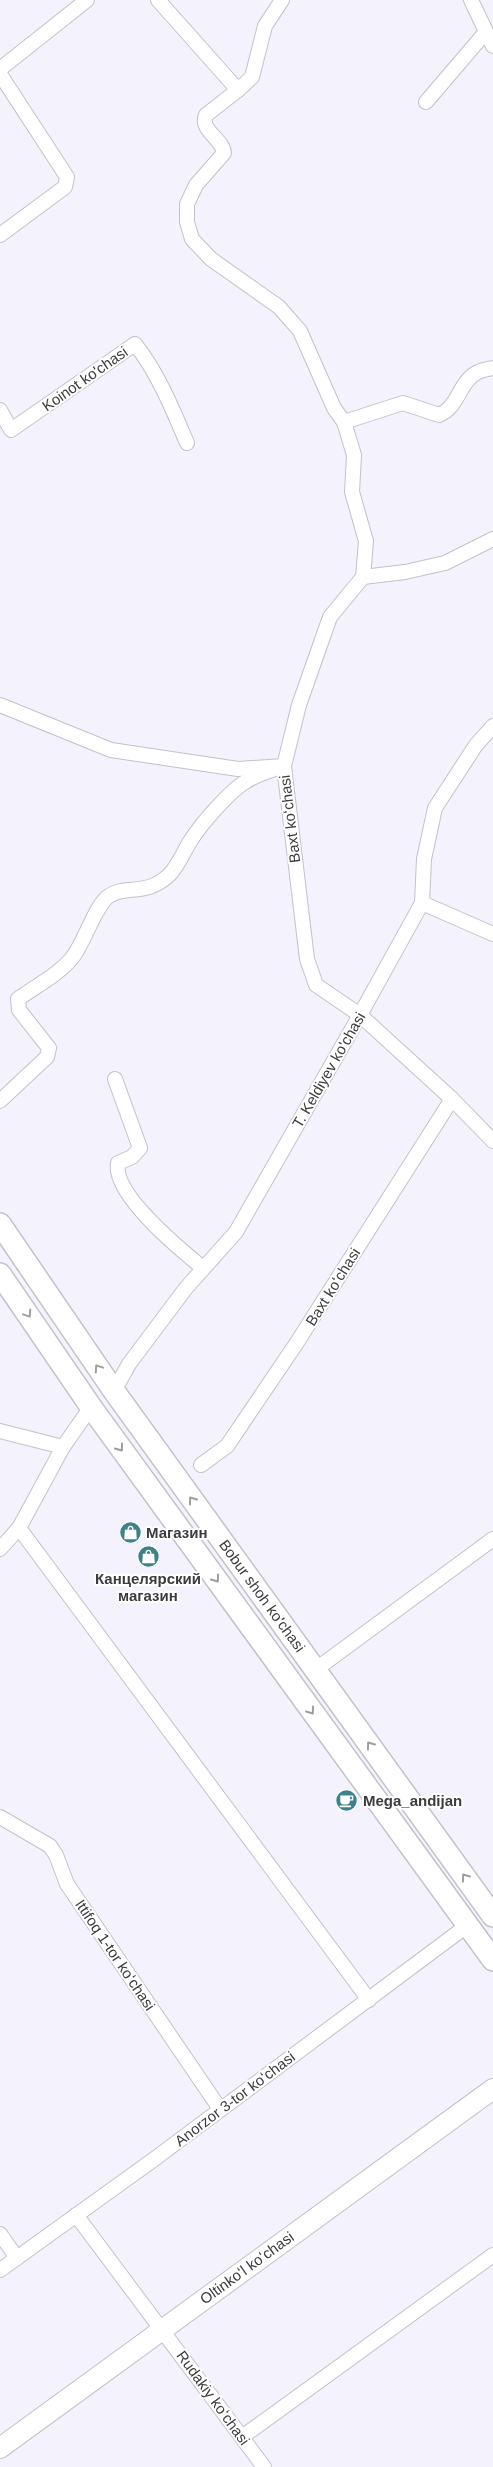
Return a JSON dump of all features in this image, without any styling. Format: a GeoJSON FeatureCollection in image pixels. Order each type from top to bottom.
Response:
{"type":"FeatureCollection","features":[{"type":"Feature","properties":{"kind":"main road","name":"Bobur shoh ko'chasi"},"geometry":{"type":"LineString","coordinates":[[0,1224],[114,1391],[493,1916]]}},
{"type":"Feature","properties":{"kind":"main road","name":"Bobur shoh ko'chasi"},"geometry":{"type":"LineString","coordinates":[[0,1274],[91,1407],[493,1960]]}},
{"type":"Feature","properties":{"kind":"main road","name":"Oltinkoʻl koʻchasi"},"geometry":{"type":"LineString","coordinates":[[0,2448],[493,2089]]}},
{"type":"Feature","properties":{"kind":"street"},"geometry":{"type":"LineString","coordinates":[[0,69],[86,0]]}},
{"type":"Feature","properties":{"kind":"street"},"geometry":{"type":"LineString","coordinates":[[158,0],[238,90]]}},
{"type":"Feature","properties":{"kind":"street"},"geometry":{"type":"LineString","coordinates":[[0,1101],[49,1053],[49,1048],[19,1010],[18,999],[54,975],[72,959],[85,939],[106,898],[116,893],[147,889],[162,881],[177,866],[201,825],[234,791],[252,778],[284,766],[299,705],[330,618],[363,578],[366,541],[352,492],[354,455],[344,422],[334,408],[300,332],[279,307],[211,259],[192,239],[187,222],[188,204],[191,194],[196,185],[224,153],[224,146],[205,126],[204,120],[206,115],[252,77],[265,26],[282,0]]}},
{"type":"Feature","properties":{"kind":"street"},"geometry":{"type":"LineString","coordinates":[[471,0],[485,34],[493,46]]}},
{"type":"Feature","properties":{"kind":"street"},"geometry":{"type":"LineString","coordinates":[[426,102],[485,34]]}},
{"type":"Feature","properties":{"kind":"street"},"geometry":{"type":"LineString","coordinates":[[0,74],[67,177],[65,187],[0,235]]}},
{"type":"Feature","properties":{"kind":"street","name":"Koinot ko'chasi"},"geometry":{"type":"LineString","coordinates":[[0,410],[11,430],[135,344],[144,356],[173,410],[187,443]]}},
{"type":"Feature","properties":{"kind":"street"},"geometry":{"type":"LineString","coordinates":[[344,422],[404,403],[439,415],[452,407],[470,378],[477,372],[493,368]]}},
{"type":"Feature","properties":{"kind":"street"},"geometry":{"type":"LineString","coordinates":[[363,578],[405,572],[445,563],[493,539]]}},
{"type":"Feature","properties":{"kind":"street","name":"Baxt koʻchasi"},"geometry":{"type":"LineString","coordinates":[[0,705],[111,750],[238,769],[284,766],[307,959],[316,986],[360,1015],[452,1099],[493,1140]]}},
{"type":"Feature","properties":{"kind":"street","name":"T. Keldiyev ko'chasi"},"geometry":{"type":"LineString","coordinates":[[114,1391],[129,1364],[203,1268],[236,1232],[360,1015],[422,903],[424,859],[435,808],[476,744],[493,726]]}},
{"type":"Feature","properties":{"kind":"street"},"geometry":{"type":"LineString","coordinates":[[422,903],[493,934]]}},
{"type":"Feature","properties":{"kind":"street"},"geometry":{"type":"LineString","coordinates":[[115,1079],[140,1148],[132,1157],[118,1163],[119,1178],[156,1229],[203,1268]]}},
{"type":"Feature","properties":{"kind":"street","name":"Baxt koʻchasi"},"geometry":{"type":"LineString","coordinates":[[201,1465],[227,1446],[296,1344],[452,1099]]}},
{"type":"Feature","properties":{"kind":"street"},"geometry":{"type":"LineString","coordinates":[[0,1549],[19,1528],[63,1446],[91,1407]]}},
{"type":"Feature","properties":{"kind":"street"},"geometry":{"type":"LineString","coordinates":[[0,1431],[63,1446]]}},
{"type":"Feature","properties":{"kind":"street"},"geometry":{"type":"LineString","coordinates":[[19,1528],[369,2000]]}},
{"type":"Feature","properties":{"kind":"street"},"geometry":{"type":"LineString","coordinates":[[315,1670],[493,1539]]}},
{"type":"Feature","properties":{"kind":"street","name":"Ittifoq 1-tor koʻchasi"},"geometry":{"type":"LineString","coordinates":[[0,1817],[50,1846],[56,1855],[67,1884],[220,2109]]}},
{"type":"Feature","properties":{"kind":"street","name":"Anorzor 3-tor koʻchasi"},"geometry":{"type":"LineString","coordinates":[[0,2270],[369,2000],[468,1925]]}},
{"type":"Feature","properties":{"kind":"street","name":"Rudakiy koʻchasi"},"geometry":{"type":"LineString","coordinates":[[76,2215],[163,2329],[264,2467]]}},
{"type":"Feature","properties":{"kind":"street"},"geometry":{"type":"LineString","coordinates":[[0,2234],[17,2258]]}},
{"type":"Feature","properties":{"kind":"street"},"geometry":{"type":"LineString","coordinates":[[242,2437],[493,2255]]}},
{"type":"Feature","properties":{"kind":"place","name":"Магазин"},"geometry":{"type":"Point","coordinates":[130,1533]}},
{"type":"Feature","properties":{"kind":"place","name":"Канцелярский магазин"},"geometry":{"type":"Point","coordinates":[148,1556]}},
{"type":"Feature","properties":{"kind":"place","name":"Mega_andijan"},"geometry":{"type":"Point","coordinates":[347,1801]}}]}
